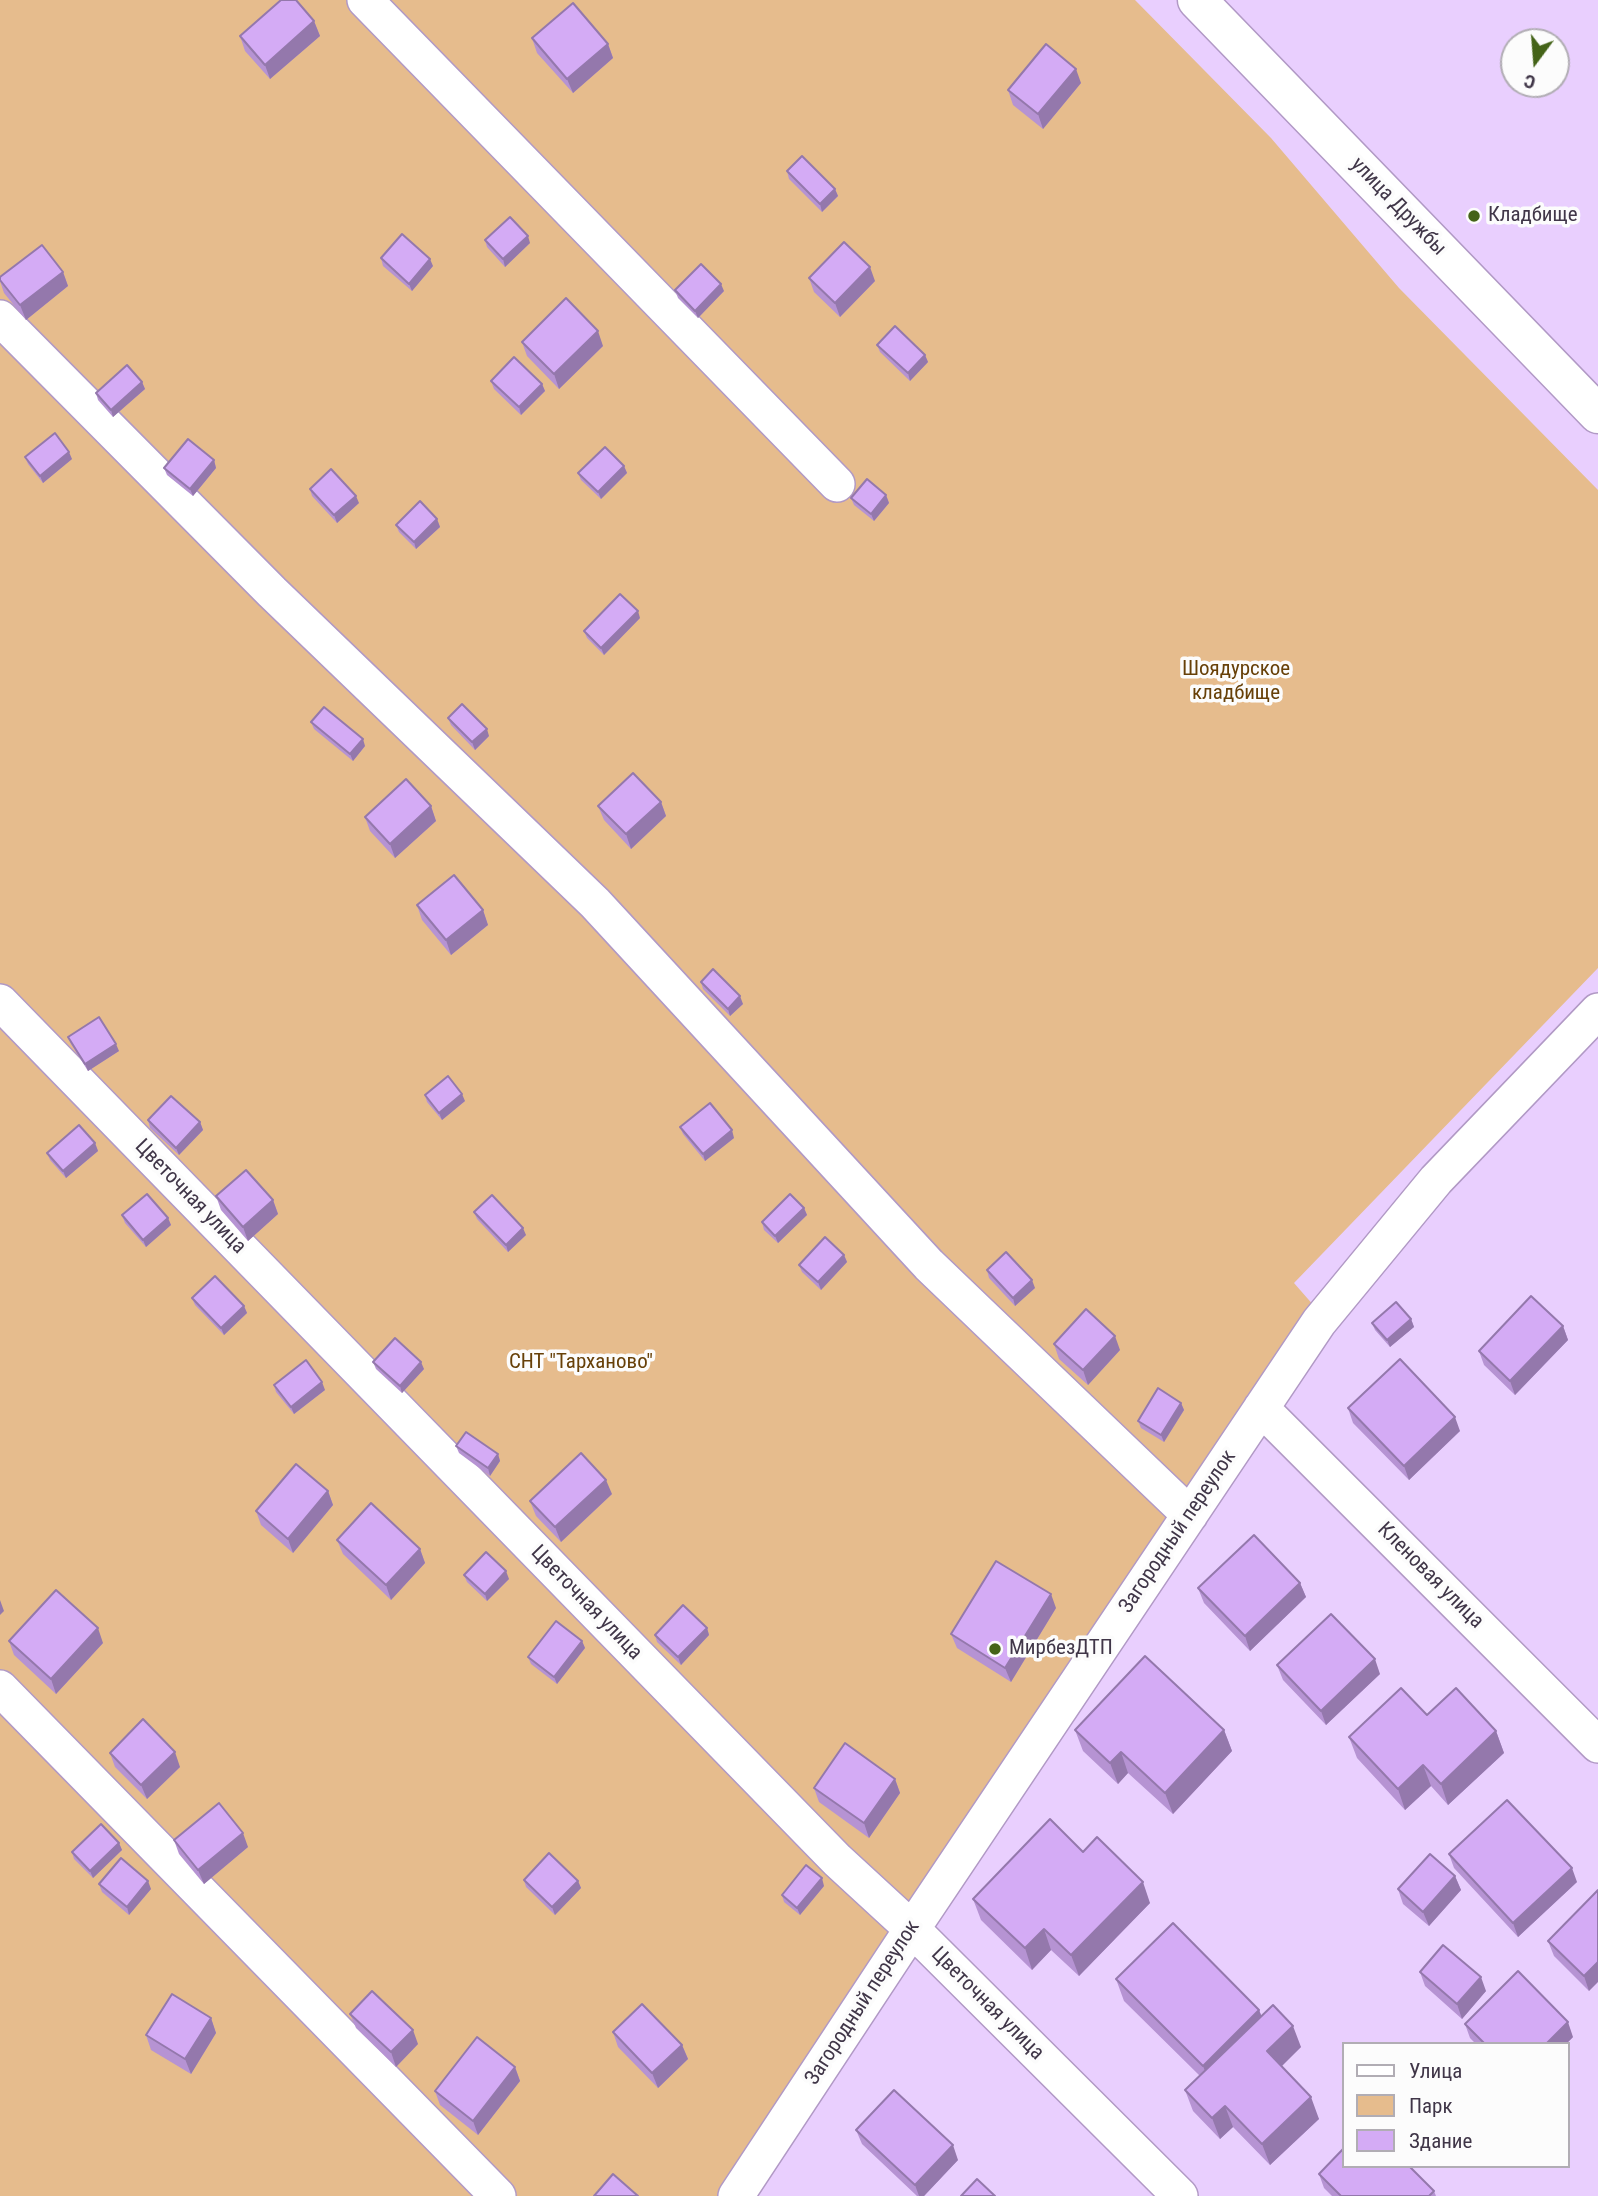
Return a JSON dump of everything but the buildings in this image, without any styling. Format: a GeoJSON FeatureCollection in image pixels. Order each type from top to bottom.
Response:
{"type":"FeatureCollection","features":[{"type":"Feature","properties":{"kind":"main road","name":"улица Дружбы"},"geometry":{"type":"LineString","coordinates":[[1197,0],[1598,414]]}},
{"type":"Feature","properties":{"kind":"street"},"geometry":{"type":"LineString","coordinates":[[365,0],[836,484]]}},
{"type":"Feature","properties":{"kind":"street"},"geometry":{"type":"LineString","coordinates":[[0,318],[272,592],[595,903],[929,1265],[1190,1515]]}},
{"type":"Feature","properties":{"kind":"street","name":"Цветочная улица"},"geometry":{"type":"LineString","coordinates":[[0,1002],[837,1860],[912,1928],[1180,2196]]}},
{"type":"Feature","properties":{"kind":"street","name":"Загородный переулок"},"geometry":{"type":"LineString","coordinates":[[736,2196],[912,1928],[1319,1322],[1436,1180],[1598,1011]]}},
{"type":"Feature","properties":{"kind":"street","name":"Кленовая улица"},"geometry":{"type":"LineString","coordinates":[[1261,1408],[1598,1745]]}},
{"type":"Feature","properties":{"kind":"street"},"geometry":{"type":"LineString","coordinates":[[0,1688],[498,2196]]}},
{"type":"Feature","properties":{"kind":"green space","name":"СНТ \"Тарханово\""},"geometry":{"type":"Polygon","coordinates":[[[0,0],[1135,0],[1271,138],[1399,288],[1598,490],[1598,968],[1294,1283],[1315,1307],[727,2196],[0,2196],[0,0]]]}},
{"type":"Feature","properties":{"kind":"place","name":"Кладбище"},"geometry":{"type":"Point","coordinates":[1474,216]}},
{"type":"Feature","properties":{"kind":"place","name":"МирбезДТП"},"geometry":{"type":"Point","coordinates":[995,1649]}},
{"type":"Feature","properties":{"kind":"park label","name":"Шоядурское кладбище"},"geometry":{"type":"Point","coordinates":[1236,682]}}]}
